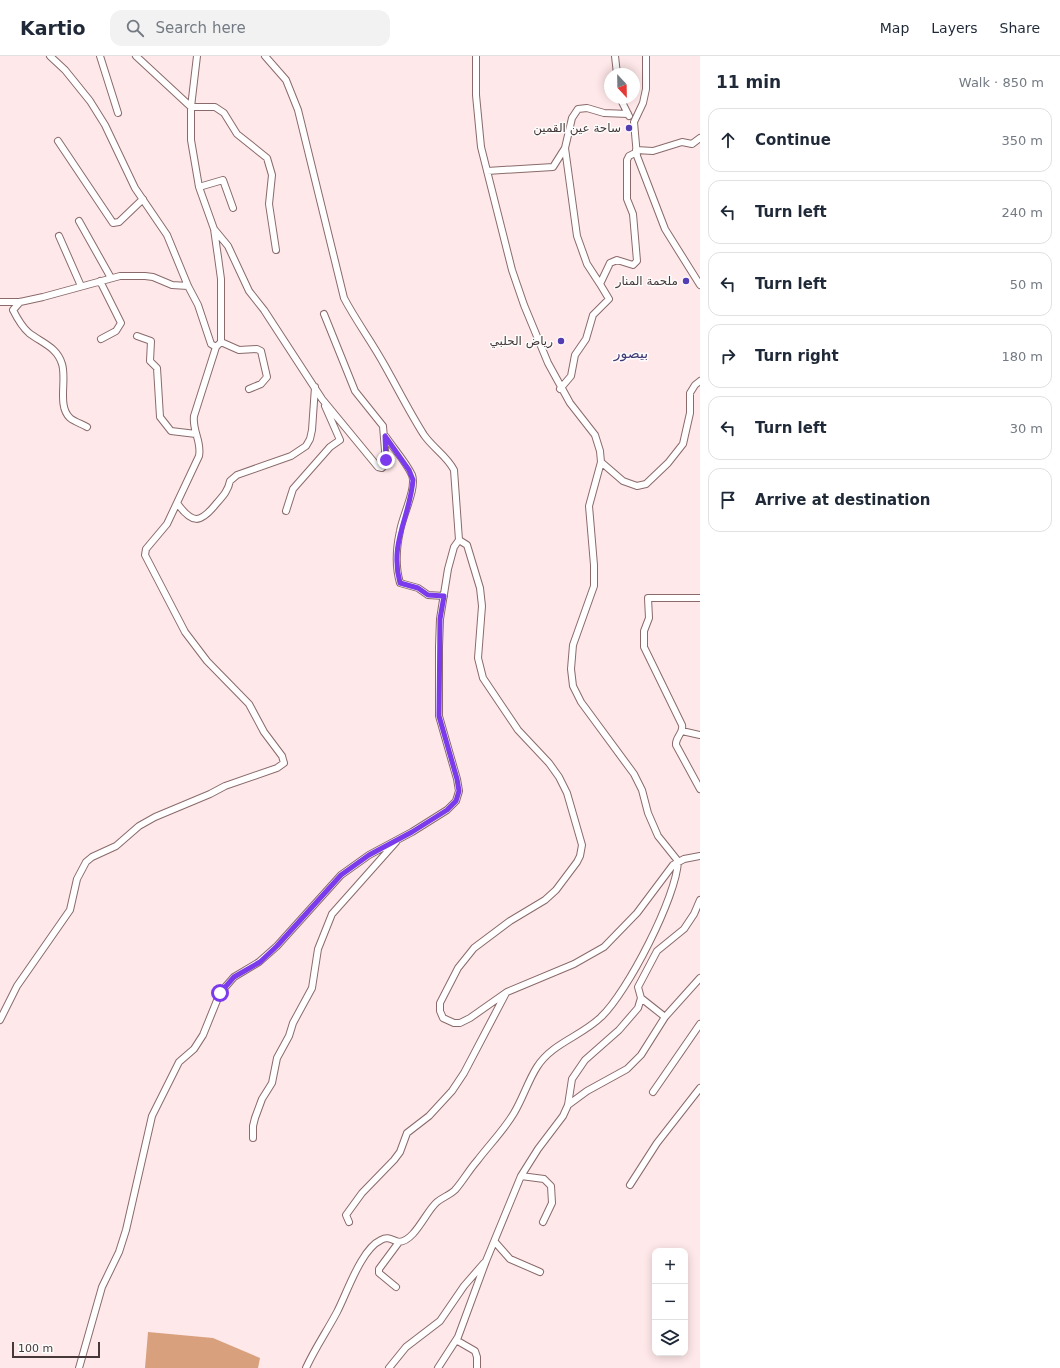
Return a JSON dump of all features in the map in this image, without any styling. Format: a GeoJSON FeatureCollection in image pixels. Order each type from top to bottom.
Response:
{"type":"FeatureCollection","features":[{"type":"Feature","properties":{"kind":"street"},"geometry":{"type":"LineString","coordinates":[[50,56],[65,70],[90,101],[105,125],[135,188],[167,235],[188,286],[198,305],[211,344],[216,347]]}},
{"type":"Feature","properties":{"kind":"street"},"geometry":{"type":"LineString","coordinates":[[100,56],[118,113]]}},
{"type":"Feature","properties":{"kind":"street"},"geometry":{"type":"LineString","coordinates":[[136,56],[191,107],[214,106],[224,113],[237,134],[268,158],[272,175],[269,204],[276,250]]}},
{"type":"Feature","properties":{"kind":"street"},"geometry":{"type":"LineString","coordinates":[[197,56],[191,107],[190,140],[199,187],[214,229],[221,279],[222,342]]}},
{"type":"Feature","properties":{"kind":"street"},"geometry":{"type":"LineString","coordinates":[[79,1368],[102,1287],[119,1252],[126,1230],[152,1116],[178,1062],[194,1049],[204,1035],[220,993],[234,977],[260,962],[277,946],[341,875],[369,855],[447,810],[456,801],[459,791],[439,716],[440,626],[450,559],[454,547],[459,540],[454,470],[450,463],[426,439],[406,408],[385,366],[344,298],[298,110],[286,80],[265,56]]}},
{"type":"Feature","properties":{"kind":"street"},"geometry":{"type":"LineString","coordinates":[[396,1287],[379,1273],[379,1269],[398,1242],[408,1238],[437,1202],[454,1191],[496,1138],[514,1114],[537,1066],[552,1050],[583,1032],[602,1017],[619,995],[638,964],[671,896],[678,874],[678,861],[658,836],[648,813],[642,790],[634,774],[581,702],[575,692],[572,680],[571,659],[573,645],[594,586],[594,565],[589,506],[601,462],[600,446],[595,435],[560,389],[520,296],[510,265],[480,140],[476,96],[476,56]]}},
{"type":"Feature","properties":{"kind":"street"},"geometry":{"type":"LineString","coordinates":[[615,56],[616,68]]}},
{"type":"Feature","properties":{"kind":"street"},"geometry":{"type":"LineString","coordinates":[[634,122],[643,103],[646,89],[646,56]]}},
{"type":"Feature","properties":{"kind":"street"},"geometry":{"type":"LineString","coordinates":[[623,104],[634,122],[637,151],[665,229],[700,285]]}},
{"type":"Feature","properties":{"kind":"street"},"geometry":{"type":"LineString","coordinates":[[560,389],[571,376],[576,353],[586,339],[593,315],[609,299],[587,264],[577,236],[566,148],[572,118],[578,109],[584,108],[604,113],[628,114]]}},
{"type":"Feature","properties":{"kind":"street"},"geometry":{"type":"LineString","coordinates":[[600,284],[612,261],[616,260],[630,265],[637,261],[633,214],[627,199],[627,160],[629,156],[637,151],[653,151],[682,142],[692,144],[700,138]]}},
{"type":"Feature","properties":{"kind":"street"},"geometry":{"type":"LineString","coordinates":[[58,141],[113,223],[119,222],[143,199]]}},
{"type":"Feature","properties":{"kind":"street"},"geometry":{"type":"LineString","coordinates":[[487,171],[551,168],[556,164],[566,148]]}},
{"type":"Feature","properties":{"kind":"street"},"geometry":{"type":"LineString","coordinates":[[199,187],[223,180],[233,208]]}},
{"type":"Feature","properties":{"kind":"street"},"geometry":{"type":"LineString","coordinates":[[80,221],[111,278]]}},
{"type":"Feature","properties":{"kind":"street"},"geometry":{"type":"LineString","coordinates":[[214,229],[228,246],[249,291],[264,310],[315,387],[322,399],[340,440],[330,447],[293,489],[286,511]]}},
{"type":"Feature","properties":{"kind":"street"},"geometry":{"type":"LineString","coordinates":[[59,236],[81,286]]}},
{"type":"Feature","properties":{"kind":"street"},"geometry":{"type":"LineString","coordinates":[[0,302],[20,302],[120,276],[153,277],[172,286],[188,286]]}},
{"type":"Feature","properties":{"kind":"street"},"geometry":{"type":"LineString","coordinates":[[100,281],[121,323],[116,331],[101,339]]}},
{"type":"Feature","properties":{"kind":"street"},"geometry":{"type":"LineString","coordinates":[[20,302],[12,310],[28,332],[54,350],[62,364],[64,381],[62,401],[69,418],[87,427]]}},
{"type":"Feature","properties":{"kind":"street"},"geometry":{"type":"LineString","coordinates":[[324,314],[355,391],[380,422],[385,436],[409,470],[413,480],[397,548],[396,571],[400,583],[418,588],[428,595],[444,596]]}},
{"type":"Feature","properties":{"kind":"street"},"geometry":{"type":"LineString","coordinates":[[137,336],[151,341],[150,361],[157,368],[160,417],[171,431],[196,434]]}},
{"type":"Feature","properties":{"kind":"street"},"geometry":{"type":"LineString","coordinates":[[0,1020],[26,973],[70,910],[77,879],[86,862],[92,857],[116,846],[139,826],[155,817],[210,794],[225,786],[277,768],[284,763],[282,756],[264,732],[249,704],[207,661],[185,632],[145,555],[146,549],[167,524],[199,456],[200,446],[192,425],[216,347],[222,342]]}},
{"type":"Feature","properties":{"kind":"street"},"geometry":{"type":"LineString","coordinates":[[222,342],[239,350],[257,349],[261,351],[267,377],[261,384],[249,389]]}},
{"type":"Feature","properties":{"kind":"street"},"geometry":{"type":"LineString","coordinates":[[601,462],[622,481],[637,486],[646,484],[668,463],[683,444],[690,413],[690,393],[695,385],[700,381]]}},
{"type":"Feature","properties":{"kind":"street"},"geometry":{"type":"LineString","coordinates":[[177,503],[188,517],[196,520],[204,518],[229,489],[230,480],[237,475],[299,452],[310,439],[315,387]]}},
{"type":"Feature","properties":{"kind":"street"},"geometry":{"type":"LineString","coordinates":[[322,399],[378,467],[382,468],[386,463],[385,436]]}},
{"type":"Feature","properties":{"kind":"street"},"geometry":{"type":"LineString","coordinates":[[459,540],[467,545],[480,588],[482,606],[478,658],[483,678],[518,730],[549,763],[558,777],[566,793],[582,845],[577,862],[556,890],[545,900],[510,921],[474,948],[458,968],[440,1003],[440,1011],[443,1018],[448,1021],[460,1023],[470,1018],[507,992],[574,964],[604,948],[629,922],[665,875],[678,861],[700,856]]}},
{"type":"Feature","properties":{"kind":"street"},"geometry":{"type":"LineString","coordinates":[[700,598],[648,598],[649,618],[644,631],[644,647],[682,727],[682,731],[677,739],[676,746],[700,789]]}},
{"type":"Feature","properties":{"kind":"street"},"geometry":{"type":"LineString","coordinates":[[682,731],[700,735]]}},
{"type":"Feature","properties":{"kind":"street"},"geometry":{"type":"LineString","coordinates":[[253,1138],[253,1126],[262,1099],[272,1082],[277,1058],[290,1036],[293,1023],[312,988],[318,949],[332,914],[387,854],[398,839]]}},
{"type":"Feature","properties":{"kind":"street"},"geometry":{"type":"LineString","coordinates":[[438,1368],[456,1340],[486,1261],[521,1176],[538,1149],[563,1116],[568,1105],[572,1079],[585,1060],[630,1018],[638,1008],[641,998],[638,987],[657,951],[667,941],[684,929],[694,914],[700,900]]}},
{"type":"Feature","properties":{"kind":"street"},"geometry":{"type":"LineString","coordinates":[[568,1105],[587,1090],[627,1069],[642,1055],[665,1017],[700,978]]}},
{"type":"Feature","properties":{"kind":"street"},"geometry":{"type":"LineString","coordinates":[[349,1222],[346,1215],[352,1206],[400,1152],[407,1133],[429,1116],[452,1091],[471,1061],[507,992]]}},
{"type":"Feature","properties":{"kind":"street"},"geometry":{"type":"LineString","coordinates":[[641,998],[665,1017]]}},
{"type":"Feature","properties":{"kind":"street"},"geometry":{"type":"LineString","coordinates":[[652,1092],[700,1024]]}},
{"type":"Feature","properties":{"kind":"street"},"geometry":{"type":"LineString","coordinates":[[630,1185],[657,1142],[700,1088]]}},
{"type":"Feature","properties":{"kind":"street"},"geometry":{"type":"LineString","coordinates":[[521,1176],[544,1179],[551,1186],[552,1204],[543,1222]]}},
{"type":"Feature","properties":{"kind":"street"},"geometry":{"type":"LineString","coordinates":[[306,1368],[315,1348],[337,1312],[352,1277],[366,1255],[377,1242],[382,1239],[390,1238],[398,1242]]}},
{"type":"Feature","properties":{"kind":"street"},"geometry":{"type":"LineString","coordinates":[[495,1242],[510,1259],[540,1272]]}},
{"type":"Feature","properties":{"kind":"street"},"geometry":{"type":"LineString","coordinates":[[389,1368],[406,1347],[440,1321],[464,1286],[486,1261]]}},
{"type":"Feature","properties":{"kind":"street"},"geometry":{"type":"LineString","coordinates":[[456,1340],[475,1351],[477,1357],[477,1368]]}},
{"type":"Feature","properties":{"kind":"shaded area"},"geometry":{"type":"Polygon","coordinates":[[[148,1332],[213,1338],[260,1358],[258,1368],[145,1368],[148,1332]]]}},
{"type":"Feature","properties":{"kind":"place","name":"ساحة عين القمين"},"geometry":{"type":"Point","coordinates":[629,128]}},
{"type":"Feature","properties":{"kind":"place","name":"ملحمة المنار"},"geometry":{"type":"Point","coordinates":[686,281]}},
{"type":"Feature","properties":{"kind":"place","name":"رياض الحلبي"},"geometry":{"type":"Point","coordinates":[561,341]}},
{"type":"Feature","properties":{"kind":"district","name":"بيصور"},"geometry":{"type":"Point","coordinates":[631,353]}},
{"type":"Feature","properties":{"kind":"route"},"geometry":{"type":"LineString","coordinates":[[220,993],[234,977],[260,962],[277,946],[341,875],[369,855],[412,832],[447,810],[456,801],[459,791],[457,779],[439,716],[440,619],[444,596],[428,595],[418,588],[400,583],[396,571],[397,548],[400,530],[413,486],[413,480],[409,470],[385,436],[386,460]]}}]}
